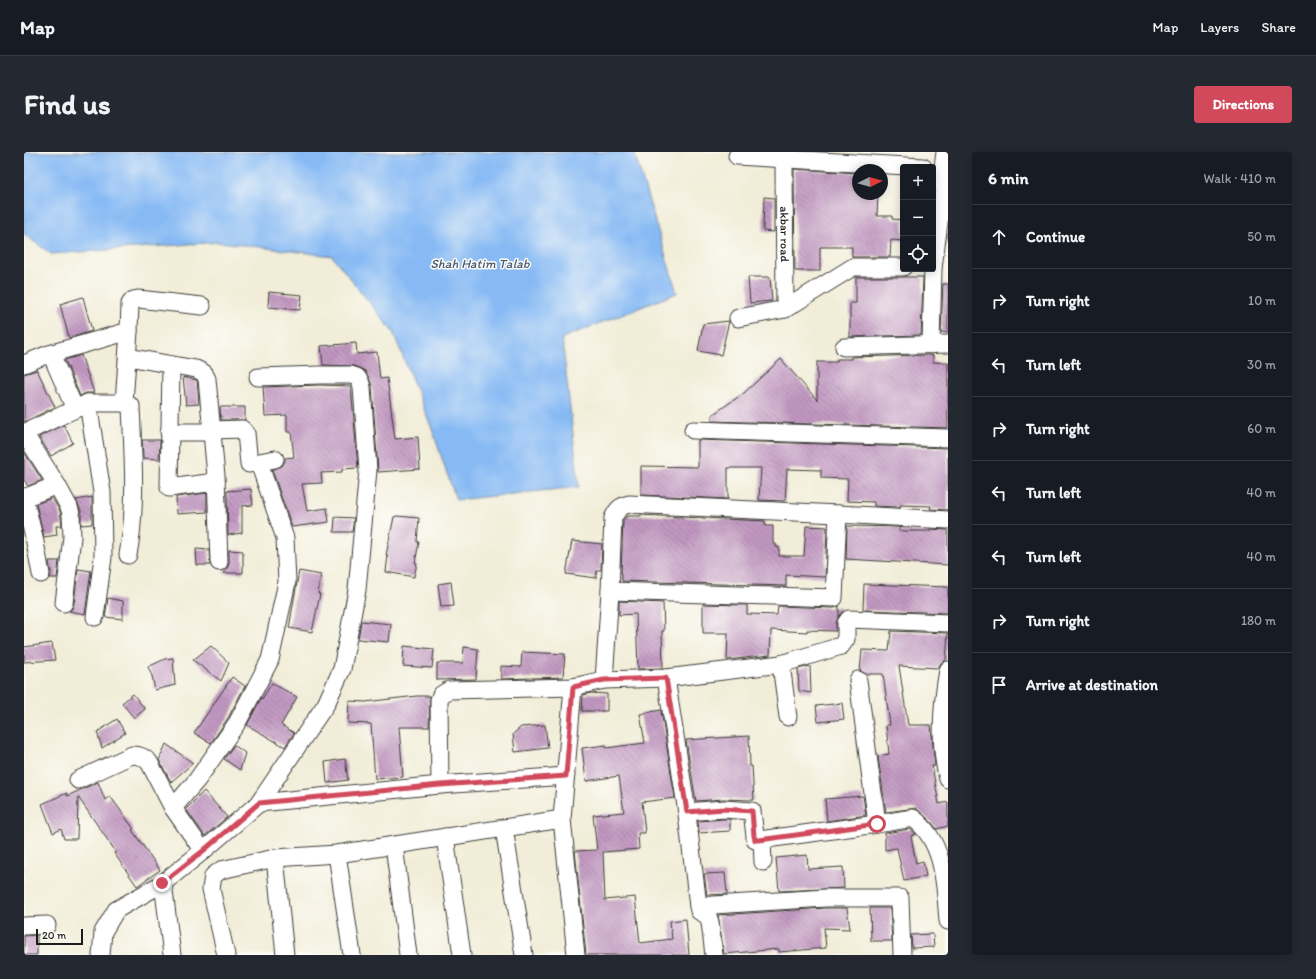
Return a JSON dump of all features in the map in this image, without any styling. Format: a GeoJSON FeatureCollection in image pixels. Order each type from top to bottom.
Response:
{"type":"FeatureCollection","features":[{"type":"Feature","properties":{"kind":"street"},"geometry":{"type":"LineString","coordinates":[[737,156],[900,166]]}},
{"type":"Feature","properties":{"kind":"street","name":"akbar road"},"geometry":{"type":"LineString","coordinates":[[784,159],[786,309]]}},
{"type":"Feature","properties":{"kind":"street"},"geometry":{"type":"LineString","coordinates":[[936,246],[943,192],[940,163]]}},
{"type":"Feature","properties":{"kind":"street"},"geometry":{"type":"LineString","coordinates":[[738,318],[786,309],[853,267],[900,267]]}},
{"type":"Feature","properties":{"kind":"street"},"geometry":{"type":"LineString","coordinates":[[931,345],[933,272]]}},
{"type":"Feature","properties":{"kind":"street"},"geometry":{"type":"LineString","coordinates":[[124,403],[128,357],[130,304],[133,300],[138,299],[202,306]]}},
{"type":"Feature","properties":{"kind":"street"},"geometry":{"type":"LineString","coordinates":[[24,364],[51,354],[129,331]]}},
{"type":"Feature","properties":{"kind":"street"},"geometry":{"type":"LineString","coordinates":[[844,347],[948,344]]}},
{"type":"Feature","properties":{"kind":"street"},"geometry":{"type":"LineString","coordinates":[[51,354],[82,406],[102,492],[103,557],[95,617]]}},
{"type":"Feature","properties":{"kind":"street"},"geometry":{"type":"LineString","coordinates":[[128,357],[196,369],[204,373],[207,379],[216,482],[219,562]]}},
{"type":"Feature","properties":{"kind":"street"},"geometry":{"type":"LineString","coordinates":[[171,364],[169,488],[216,482]]}},
{"type":"Feature","properties":{"kind":"street"},"geometry":{"type":"LineString","coordinates":[[101,955],[103,932],[116,910],[162,883],[203,851],[259,803],[326,704],[342,670],[357,590],[368,470],[362,387],[357,377],[351,375],[258,377]]}},
{"type":"Feature","properties":{"kind":"street"},"geometry":{"type":"LineString","coordinates":[[64,603],[72,537],[71,514],[57,484],[24,433],[82,406],[124,403],[131,406],[134,491],[132,533],[128,555]]}},
{"type":"Feature","properties":{"kind":"street"},"geometry":{"type":"LineString","coordinates":[[169,432],[242,429],[246,434],[249,464],[275,459]]}},
{"type":"Feature","properties":{"kind":"street"},"geometry":{"type":"LineString","coordinates":[[693,430],[948,438]]}},
{"type":"Feature","properties":{"kind":"street"},"geometry":{"type":"LineString","coordinates":[[173,808],[197,780],[237,723],[270,660],[286,582],[285,538],[259,463]]}},
{"type":"Feature","properties":{"kind":"street"},"geometry":{"type":"LineString","coordinates":[[41,574],[30,550],[24,498],[57,484]]}},
{"type":"Feature","properties":{"kind":"street"},"geometry":{"type":"LineString","coordinates":[[604,680],[613,518],[619,507],[623,505],[637,504],[948,520]]}},
{"type":"Feature","properties":{"kind":"street"},"geometry":{"type":"LineString","coordinates":[[610,591],[834,598],[838,514]]}},
{"type":"Feature","properties":{"kind":"street"},"geometry":{"type":"LineString","coordinates":[[440,785],[439,700],[441,694],[449,690],[573,687],[604,680],[666,678],[781,664],[841,646],[846,639],[846,623],[850,619],[948,623]]}},
{"type":"Feature","properties":{"kind":"street"},"geometry":{"type":"LineString","coordinates":[[781,664],[788,717]]}},
{"type":"Feature","properties":{"kind":"street"},"geometry":{"type":"LineString","coordinates":[[948,670],[944,694],[943,743],[948,779]]}},
{"type":"Feature","properties":{"kind":"street"},"geometry":{"type":"LineString","coordinates":[[666,678],[687,812],[698,906],[699,911],[708,916],[710,922],[714,955]]}},
{"type":"Feature","properties":{"kind":"street"},"geometry":{"type":"LineString","coordinates":[[858,680],[877,824]]}},
{"type":"Feature","properties":{"kind":"street"},"geometry":{"type":"LineString","coordinates":[[573,687],[562,819],[576,955]]}},
{"type":"Feature","properties":{"kind":"street"},"geometry":{"type":"LineString","coordinates":[[78,780],[132,755],[143,757],[148,762],[173,808],[203,851]]}},
{"type":"Feature","properties":{"kind":"street"},"geometry":{"type":"LineString","coordinates":[[259,803],[440,785],[566,776]]}},
{"type":"Feature","properties":{"kind":"street"},"geometry":{"type":"LineString","coordinates":[[687,812],[724,809],[752,811],[755,840],[913,818],[926,829],[938,849],[942,864],[948,921]]}},
{"type":"Feature","properties":{"kind":"street"},"geometry":{"type":"LineString","coordinates":[[226,955],[211,889],[213,876],[221,870],[275,858],[337,854],[562,819]]}},
{"type":"Feature","properties":{"kind":"street"},"geometry":{"type":"LineString","coordinates":[[504,828],[524,955]]}},
{"type":"Feature","properties":{"kind":"street"},"geometry":{"type":"LineString","coordinates":[[445,837],[462,955]]}},
{"type":"Feature","properties":{"kind":"street"},"geometry":{"type":"LineString","coordinates":[[762,840],[763,862]]}},
{"type":"Feature","properties":{"kind":"street"},"geometry":{"type":"LineString","coordinates":[[394,845],[408,955]]}},
{"type":"Feature","properties":{"kind":"street"},"geometry":{"type":"LineString","coordinates":[[337,854],[352,955]]}},
{"type":"Feature","properties":{"kind":"street"},"geometry":{"type":"LineString","coordinates":[[275,858],[285,955]]}},
{"type":"Feature","properties":{"kind":"street"},"geometry":{"type":"LineString","coordinates":[[162,883],[172,955]]}},
{"type":"Feature","properties":{"kind":"street"},"geometry":{"type":"LineString","coordinates":[[698,906],[826,898],[900,898],[902,955]]}},
{"type":"Feature","properties":{"kind":"street"},"geometry":{"type":"LineString","coordinates":[[24,926],[47,925]]}},
{"type":"Feature","properties":{"kind":"water","name":"Shah Hatim Talab"},"geometry":{"type":"Polygon","coordinates":[[[24,152],[634,152],[677,293],[562,338],[579,487],[456,500],[432,429],[393,332],[332,256],[219,242],[51,254],[24,234],[24,152]]]}},
{"type":"Feature","properties":{"kind":"building"},"geometry":{"type":"Polygon","coordinates":[[[794,169],[852,173],[852,200],[878,200],[877,216],[892,216],[892,219],[900,220],[900,241],[891,240],[890,257],[852,257],[852,247],[820,247],[820,271],[795,271],[794,169]]]}},
{"type":"Feature","properties":{"kind":"building"},"geometry":{"type":"Polygon","coordinates":[[[764,197],[774,198],[774,232],[763,231],[764,197]]]}},
{"type":"Feature","properties":{"kind":"building"},"geometry":{"type":"Polygon","coordinates":[[[748,277],[770,277],[772,301],[750,303],[748,277]]]}},
{"type":"Feature","properties":{"kind":"building"},"geometry":{"type":"Polygon","coordinates":[[[856,277],[923,277],[921,335],[850,337],[850,303],[856,303],[856,277]]]}},
{"type":"Feature","properties":{"kind":"building"},"geometry":{"type":"Polygon","coordinates":[[[943,284],[948,284],[948,333],[941,332],[943,284]]]}},
{"type":"Feature","properties":{"kind":"building"},"geometry":{"type":"Polygon","coordinates":[[[269,292],[302,295],[300,310],[268,307],[269,292]]]}},
{"type":"Feature","properties":{"kind":"building"},"geometry":{"type":"Polygon","coordinates":[[[83,297],[92,331],[69,338],[60,304],[83,297]]]}},
{"type":"Feature","properties":{"kind":"building"},"geometry":{"type":"Polygon","coordinates":[[[729,321],[721,355],[698,351],[703,324],[729,321]]]}},
{"type":"Feature","properties":{"kind":"building"},"geometry":{"type":"Polygon","coordinates":[[[356,343],[357,354],[377,352],[380,379],[387,378],[395,439],[418,437],[420,469],[378,472],[372,386],[369,378],[365,371],[354,366],[323,365],[321,346],[356,343]]]}},
{"type":"Feature","properties":{"kind":"building"},"geometry":{"type":"Polygon","coordinates":[[[81,355],[94,393],[86,393],[80,396],[65,360],[81,355]]]}},
{"type":"Feature","properties":{"kind":"building"},"geometry":{"type":"Polygon","coordinates":[[[933,355],[933,362],[948,363],[948,428],[712,421],[712,415],[744,393],[781,359],[817,400],[817,362],[837,362],[837,359],[851,359],[851,357],[933,355]]]}},
{"type":"Feature","properties":{"kind":"building"},"geometry":{"type":"Polygon","coordinates":[[[37,370],[55,407],[24,422],[24,374],[37,370]]]}},
{"type":"Feature","properties":{"kind":"building"},"geometry":{"type":"Polygon","coordinates":[[[183,377],[197,380],[199,404],[186,405],[183,377]]]}},
{"type":"Feature","properties":{"kind":"building"},"geometry":{"type":"Polygon","coordinates":[[[320,385],[351,386],[358,468],[342,469],[342,472],[321,473],[322,483],[302,484],[307,511],[327,508],[329,522],[292,527],[272,470],[282,466],[285,462],[285,458],[294,457],[291,432],[287,432],[287,415],[265,416],[263,387],[320,385]]]}},
{"type":"Feature","properties":{"kind":"building"},"geometry":{"type":"Polygon","coordinates":[[[220,407],[245,407],[245,420],[221,420],[220,407]]]}},
{"type":"Feature","properties":{"kind":"building"},"geometry":{"type":"Polygon","coordinates":[[[64,425],[73,443],[51,456],[39,437],[64,425]]]}},
{"type":"Feature","properties":{"kind":"building"},"geometry":{"type":"Polygon","coordinates":[[[142,440],[160,440],[159,459],[143,458],[142,440]]]}},
{"type":"Feature","properties":{"kind":"building"},"geometry":{"type":"Polygon","coordinates":[[[698,440],[948,448],[948,510],[930,509],[931,506],[874,506],[874,502],[847,501],[848,479],[821,478],[821,470],[787,469],[785,501],[759,500],[761,468],[728,468],[728,499],[641,495],[641,466],[698,467],[698,440]]]}},
{"type":"Feature","properties":{"kind":"building"},"geometry":{"type":"Polygon","coordinates":[[[24,452],[42,480],[28,486],[24,480],[24,452]]]}},
{"type":"Feature","properties":{"kind":"building"},"geometry":{"type":"Polygon","coordinates":[[[251,489],[253,505],[242,506],[242,533],[228,535],[227,491],[251,489]]]}},
{"type":"Feature","properties":{"kind":"building"},"geometry":{"type":"Polygon","coordinates":[[[207,493],[207,512],[177,514],[176,497],[207,493]]]}},
{"type":"Feature","properties":{"kind":"building"},"geometry":{"type":"Polygon","coordinates":[[[92,497],[92,524],[81,525],[81,511],[76,500],[92,497]]]}},
{"type":"Feature","properties":{"kind":"building"},"geometry":{"type":"Polygon","coordinates":[[[52,498],[60,511],[62,526],[56,526],[57,535],[44,537],[36,504],[52,498]]]}},
{"type":"Feature","properties":{"kind":"building"},"geometry":{"type":"Polygon","coordinates":[[[640,515],[765,521],[765,526],[773,526],[773,544],[776,544],[776,547],[779,547],[779,556],[804,556],[806,526],[827,527],[825,577],[786,575],[786,586],[622,581],[623,521],[627,516],[640,515]]]}},
{"type":"Feature","properties":{"kind":"building"},"geometry":{"type":"Polygon","coordinates":[[[335,517],[354,518],[352,532],[334,532],[335,517]]]}},
{"type":"Feature","properties":{"kind":"building"},"geometry":{"type":"Polygon","coordinates":[[[394,517],[419,518],[417,542],[419,542],[414,577],[386,572],[388,555],[386,555],[394,517]]]}},
{"type":"Feature","properties":{"kind":"building"},"geometry":{"type":"Polygon","coordinates":[[[847,526],[899,527],[899,531],[930,531],[930,529],[948,530],[948,565],[846,559],[847,526]]]}},
{"type":"Feature","properties":{"kind":"building"},"geometry":{"type":"Polygon","coordinates":[[[572,541],[602,544],[601,570],[597,570],[596,578],[566,574],[572,541]]]}},
{"type":"Feature","properties":{"kind":"building"},"geometry":{"type":"Polygon","coordinates":[[[196,549],[209,550],[210,565],[197,565],[196,549]]]}},
{"type":"Feature","properties":{"kind":"building"},"geometry":{"type":"Polygon","coordinates":[[[229,550],[243,551],[243,573],[224,573],[228,567],[229,550]]]}},
{"type":"Feature","properties":{"kind":"building"},"geometry":{"type":"Polygon","coordinates":[[[49,561],[59,561],[57,578],[50,578],[51,572],[49,561]]]}},
{"type":"Feature","properties":{"kind":"building"},"geometry":{"type":"Polygon","coordinates":[[[78,569],[91,571],[85,614],[69,611],[72,609],[74,604],[78,569]]]}},
{"type":"Feature","properties":{"kind":"building"},"geometry":{"type":"Polygon","coordinates":[[[299,571],[321,575],[318,594],[320,594],[312,632],[289,628],[299,571]]]}},
{"type":"Feature","properties":{"kind":"building"},"geometry":{"type":"Polygon","coordinates":[[[451,582],[454,606],[441,607],[438,584],[451,582]]]}},
{"type":"Feature","properties":{"kind":"building"},"geometry":{"type":"Polygon","coordinates":[[[864,584],[948,587],[948,613],[863,610],[864,584]]]}},
{"type":"Feature","properties":{"kind":"building"},"geometry":{"type":"Polygon","coordinates":[[[108,598],[123,601],[123,619],[105,617],[108,598]]]}},
{"type":"Feature","properties":{"kind":"building"},"geometry":{"type":"Polygon","coordinates":[[[619,601],[663,603],[663,668],[638,669],[636,614],[619,615],[619,601]]]}},
{"type":"Feature","properties":{"kind":"building"},"geometry":{"type":"Polygon","coordinates":[[[703,604],[747,605],[747,614],[777,615],[778,606],[834,608],[839,606],[839,616],[836,623],[836,631],[807,630],[807,632],[771,630],[770,655],[727,660],[728,633],[703,633],[703,604]]]}},
{"type":"Feature","properties":{"kind":"building"},"geometry":{"type":"Polygon","coordinates":[[[361,621],[391,624],[389,642],[358,639],[361,621]]]}},
{"type":"Feature","properties":{"kind":"building"},"geometry":{"type":"Polygon","coordinates":[[[891,631],[948,633],[946,660],[941,663],[938,668],[899,666],[908,725],[931,725],[935,766],[932,766],[939,804],[948,802],[948,826],[937,829],[916,808],[886,812],[878,756],[889,754],[886,725],[890,725],[883,674],[866,674],[860,671],[862,650],[889,651],[891,631]]]}},
{"type":"Feature","properties":{"kind":"building"},"geometry":{"type":"Polygon","coordinates":[[[52,643],[55,660],[24,662],[24,647],[52,643]]]}},
{"type":"Feature","properties":{"kind":"building"},"geometry":{"type":"Polygon","coordinates":[[[211,646],[229,663],[221,681],[193,660],[211,646]]]}},
{"type":"Feature","properties":{"kind":"building"},"geometry":{"type":"Polygon","coordinates":[[[404,646],[434,649],[432,668],[403,666],[404,646]]]}},
{"type":"Feature","properties":{"kind":"building"},"geometry":{"type":"Polygon","coordinates":[[[464,647],[478,649],[476,679],[437,680],[437,663],[463,663],[464,647]]]}},
{"type":"Feature","properties":{"kind":"building"},"geometry":{"type":"Polygon","coordinates":[[[522,652],[565,654],[563,677],[501,679],[501,666],[521,667],[522,652]]]}},
{"type":"Feature","properties":{"kind":"building"},"geometry":{"type":"Polygon","coordinates":[[[173,658],[175,685],[155,690],[152,676],[148,667],[165,659],[173,658]]]}},
{"type":"Feature","properties":{"kind":"building"},"geometry":{"type":"Polygon","coordinates":[[[810,666],[811,693],[799,691],[798,669],[810,666]]]}},
{"type":"Feature","properties":{"kind":"building"},"geometry":{"type":"Polygon","coordinates":[[[232,677],[245,686],[228,718],[211,743],[194,733],[232,677]]]}},
{"type":"Feature","properties":{"kind":"building"},"geometry":{"type":"Polygon","coordinates":[[[272,683],[297,697],[281,725],[294,733],[285,747],[247,725],[261,698],[262,699],[272,683]]]}},
{"type":"Feature","properties":{"kind":"building"},"geometry":{"type":"Polygon","coordinates":[[[591,693],[607,694],[607,711],[582,711],[583,695],[591,693]]]}},
{"type":"Feature","properties":{"kind":"building"},"geometry":{"type":"Polygon","coordinates":[[[133,694],[145,709],[134,718],[122,703],[133,694]]]}},
{"type":"Feature","properties":{"kind":"building"},"geometry":{"type":"Polygon","coordinates":[[[430,696],[429,727],[399,727],[403,777],[375,779],[371,724],[348,723],[349,701],[365,702],[430,696]]]}},
{"type":"Feature","properties":{"kind":"building"},"geometry":{"type":"Polygon","coordinates":[[[842,703],[844,719],[818,722],[816,706],[842,703]]]}},
{"type":"Feature","properties":{"kind":"building"},"geometry":{"type":"Polygon","coordinates":[[[661,710],[675,798],[642,802],[645,833],[638,833],[639,849],[603,852],[605,900],[635,897],[640,943],[672,939],[670,921],[686,919],[689,955],[586,955],[575,851],[597,850],[593,815],[624,812],[619,776],[586,781],[582,748],[606,745],[606,748],[645,743],[640,714],[661,710]]]}},
{"type":"Feature","properties":{"kind":"building"},"geometry":{"type":"Polygon","coordinates":[[[117,719],[125,733],[102,748],[97,732],[117,719]]]}},
{"type":"Feature","properties":{"kind":"building"},"geometry":{"type":"Polygon","coordinates":[[[545,725],[548,748],[515,752],[513,734],[521,727],[545,725]]]}},
{"type":"Feature","properties":{"kind":"building"},"geometry":{"type":"Polygon","coordinates":[[[749,736],[750,766],[752,766],[754,800],[723,799],[696,801],[686,740],[749,736]]]}},
{"type":"Feature","properties":{"kind":"building"},"geometry":{"type":"Polygon","coordinates":[[[166,744],[193,763],[171,782],[159,760],[166,744]]]}},
{"type":"Feature","properties":{"kind":"building"},"geometry":{"type":"Polygon","coordinates":[[[234,745],[245,753],[240,770],[224,759],[234,745]]]}},
{"type":"Feature","properties":{"kind":"building"},"geometry":{"type":"Polygon","coordinates":[[[345,759],[348,780],[327,783],[325,762],[345,759]]]}},
{"type":"Feature","properties":{"kind":"building"},"geometry":{"type":"Polygon","coordinates":[[[98,782],[105,800],[110,796],[134,829],[132,830],[160,870],[137,886],[114,853],[116,852],[78,797],[77,839],[64,839],[61,829],[53,833],[42,804],[67,793],[67,796],[98,782]]]}},
{"type":"Feature","properties":{"kind":"building"},"geometry":{"type":"Polygon","coordinates":[[[204,791],[227,817],[205,836],[186,809],[204,791]]]}},
{"type":"Feature","properties":{"kind":"building"},"geometry":{"type":"Polygon","coordinates":[[[863,796],[866,815],[827,821],[825,799],[863,796]]]}},
{"type":"Feature","properties":{"kind":"building"},"geometry":{"type":"Polygon","coordinates":[[[730,819],[730,831],[699,833],[698,821],[730,819]]]}},
{"type":"Feature","properties":{"kind":"building"},"geometry":{"type":"Polygon","coordinates":[[[910,829],[916,834],[911,836],[916,863],[923,861],[926,876],[904,881],[897,848],[885,850],[885,833],[910,829]]]}},
{"type":"Feature","properties":{"kind":"building"},"geometry":{"type":"Polygon","coordinates":[[[807,855],[808,869],[843,867],[844,888],[779,891],[776,858],[807,855]]]}},
{"type":"Feature","properties":{"kind":"building"},"geometry":{"type":"Polygon","coordinates":[[[725,873],[727,894],[707,895],[704,874],[725,873]]]}},
{"type":"Feature","properties":{"kind":"building"},"geometry":{"type":"Polygon","coordinates":[[[847,908],[850,929],[824,928],[826,948],[779,952],[779,949],[724,954],[718,915],[847,908]]]}},
{"type":"Feature","properties":{"kind":"building"},"geometry":{"type":"Polygon","coordinates":[[[870,908],[890,908],[892,941],[871,941],[870,908]]]}},
{"type":"Feature","properties":{"kind":"building"},"geometry":{"type":"Polygon","coordinates":[[[933,934],[934,947],[912,948],[911,935],[933,934]]]}},
{"type":"Feature","properties":{"kind":"building"},"geometry":{"type":"Polygon","coordinates":[[[37,935],[37,955],[24,955],[24,936],[37,935]]]}},
{"type":"Feature","properties":{"kind":"route"},"geometry":{"type":"LineString","coordinates":[[162,883],[203,851],[259,803],[440,785],[566,776],[573,687],[604,680],[666,678],[687,812],[724,809],[752,811],[754,816],[755,840],[877,824]]}}]}
